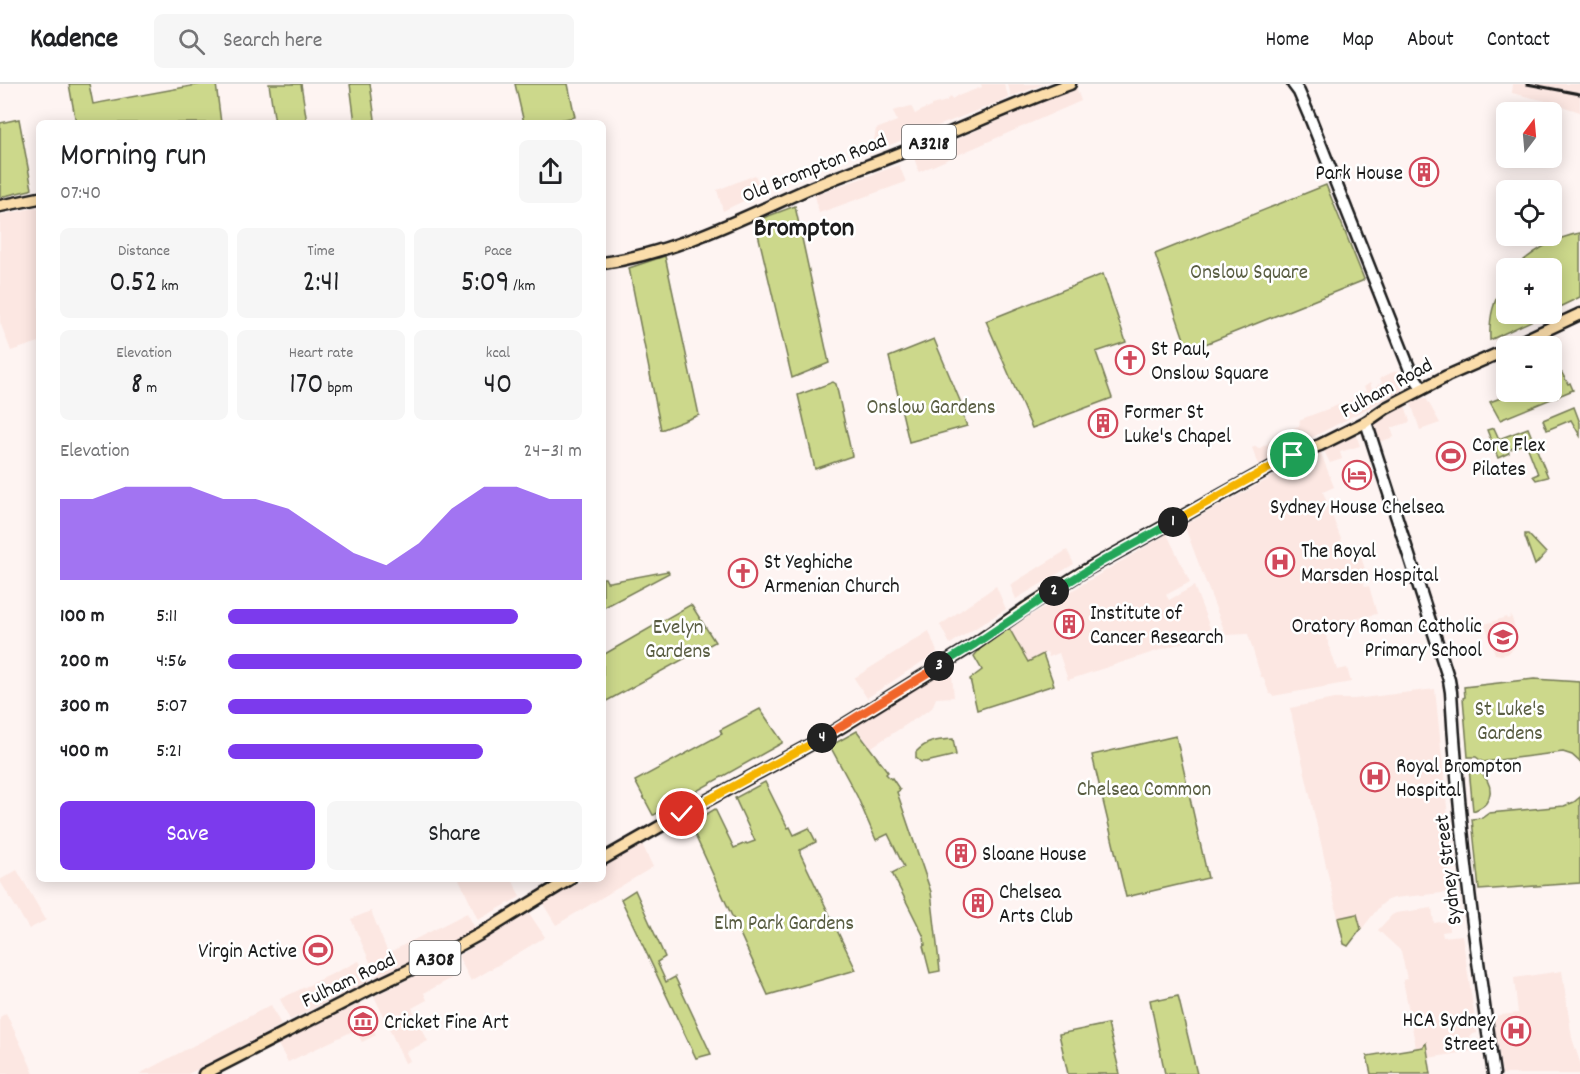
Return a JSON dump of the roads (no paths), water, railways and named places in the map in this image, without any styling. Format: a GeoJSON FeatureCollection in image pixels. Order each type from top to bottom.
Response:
{"type":"FeatureCollection","features":[{"type":"Feature","properties":{"kind":"main road","name":"Old Brompton Road"},"geometry":{"type":"LineString","coordinates":[[606,263],[624,260],[696,238],[844,174],[925,144],[1013,105],[1070,84]]}},
{"type":"Feature","properties":{"kind":"main road"},"geometry":{"type":"LineString","coordinates":[[1293,84],[1311,120],[1393,330],[1412,374],[1422,388]]}},
{"type":"Feature","properties":{"kind":"main road"},"geometry":{"type":"LineString","coordinates":[[0,206],[36,199]]}},
{"type":"Feature","properties":{"kind":"main road"},"geometry":{"type":"LineString","coordinates":[[1533,336],[1580,314]]}},
{"type":"Feature","properties":{"kind":"main road","name":"Fulham Road"},"geometry":{"type":"LineString","coordinates":[[606,857],[833,732],[1101,562],[1293,455],[1320,445],[1366,422],[1422,388],[1496,355]]}},
{"type":"Feature","properties":{"kind":"main road","name":"Sydney Street"},"geometry":{"type":"LineString","coordinates":[[1366,422],[1446,670],[1451,692],[1467,885],[1494,1074]]}},
{"type":"Feature","properties":{"kind":"main road","name":"Fulham Road"},"geometry":{"type":"LineString","coordinates":[[204,1074],[449,951],[565,882]]}},
{"type":"Feature","properties":{"kind":"railway"},"geometry":{"type":"LineString","coordinates":[[1527,84],[1580,94]]}},
{"type":"Feature","properties":{"kind":"place","name":"Park House"},"geometry":{"type":"Point","coordinates":[1424,172]}},
{"type":"Feature","properties":{"kind":"place","name":"St Paul, Onslow Square"},"geometry":{"type":"Point","coordinates":[1130,360]}},
{"type":"Feature","properties":{"kind":"place","name":"Former St Luke's Chapel"},"geometry":{"type":"Point","coordinates":[1103,423]}},
{"type":"Feature","properties":{"kind":"place","name":"Core Flex Pilates"},"geometry":{"type":"Point","coordinates":[1451,456]}},
{"type":"Feature","properties":{"kind":"place","name":"Sydney House Chelsea"},"geometry":{"type":"Point","coordinates":[1357,475]}},
{"type":"Feature","properties":{"kind":"place","name":"The Royal Marsden Hospital"},"geometry":{"type":"Point","coordinates":[1280,562]}},
{"type":"Feature","properties":{"kind":"place","name":"St Yeghiche Armenian Church"},"geometry":{"type":"Point","coordinates":[743,573]}},
{"type":"Feature","properties":{"kind":"place","name":"Institute of Cancer Research"},"geometry":{"type":"Point","coordinates":[1069,624]}},
{"type":"Feature","properties":{"kind":"place","name":"Oratory Roman Catholic Primary School"},"geometry":{"type":"Point","coordinates":[1503,637]}},
{"type":"Feature","properties":{"kind":"place","name":"Royal Brompton Hospital"},"geometry":{"type":"Point","coordinates":[1375,777]}},
{"type":"Feature","properties":{"kind":"place","name":"Sloane House"},"geometry":{"type":"Point","coordinates":[961,853]}},
{"type":"Feature","properties":{"kind":"place","name":"Chelsea Arts Club"},"geometry":{"type":"Point","coordinates":[978,903]}},
{"type":"Feature","properties":{"kind":"place","name":"Virgin Active"},"geometry":{"type":"Point","coordinates":[318,950]}},
{"type":"Feature","properties":{"kind":"place","name":"Cricket Fine Art"},"geometry":{"type":"Point","coordinates":[363,1021]}},
{"type":"Feature","properties":{"kind":"place","name":"HCA Sydney Street"},"geometry":{"type":"Point","coordinates":[1516,1031]}},
{"type":"Feature","properties":{"kind":"district","name":"Brompton"},"geometry":{"type":"Point","coordinates":[804,226]}},
{"type":"Feature","properties":{"kind":"park label","name":"Onslow Square"},"geometry":{"type":"Point","coordinates":[1249,271]}},
{"type":"Feature","properties":{"kind":"park label","name":"Onslow Gardens"},"geometry":{"type":"Point","coordinates":[931,406]}},
{"type":"Feature","properties":{"kind":"park label","name":"Evelyn Gardens"},"geometry":{"type":"Point","coordinates":[678,638]}},
{"type":"Feature","properties":{"kind":"park label","name":"St Luke's Gardens"},"geometry":{"type":"Point","coordinates":[1510,720]}},
{"type":"Feature","properties":{"kind":"park label","name":"Chelsea Common"},"geometry":{"type":"Point","coordinates":[1144,788]}},
{"type":"Feature","properties":{"kind":"park label","name":"Elm Park Gardens"},"geometry":{"type":"Point","coordinates":[784,922]}}]}
